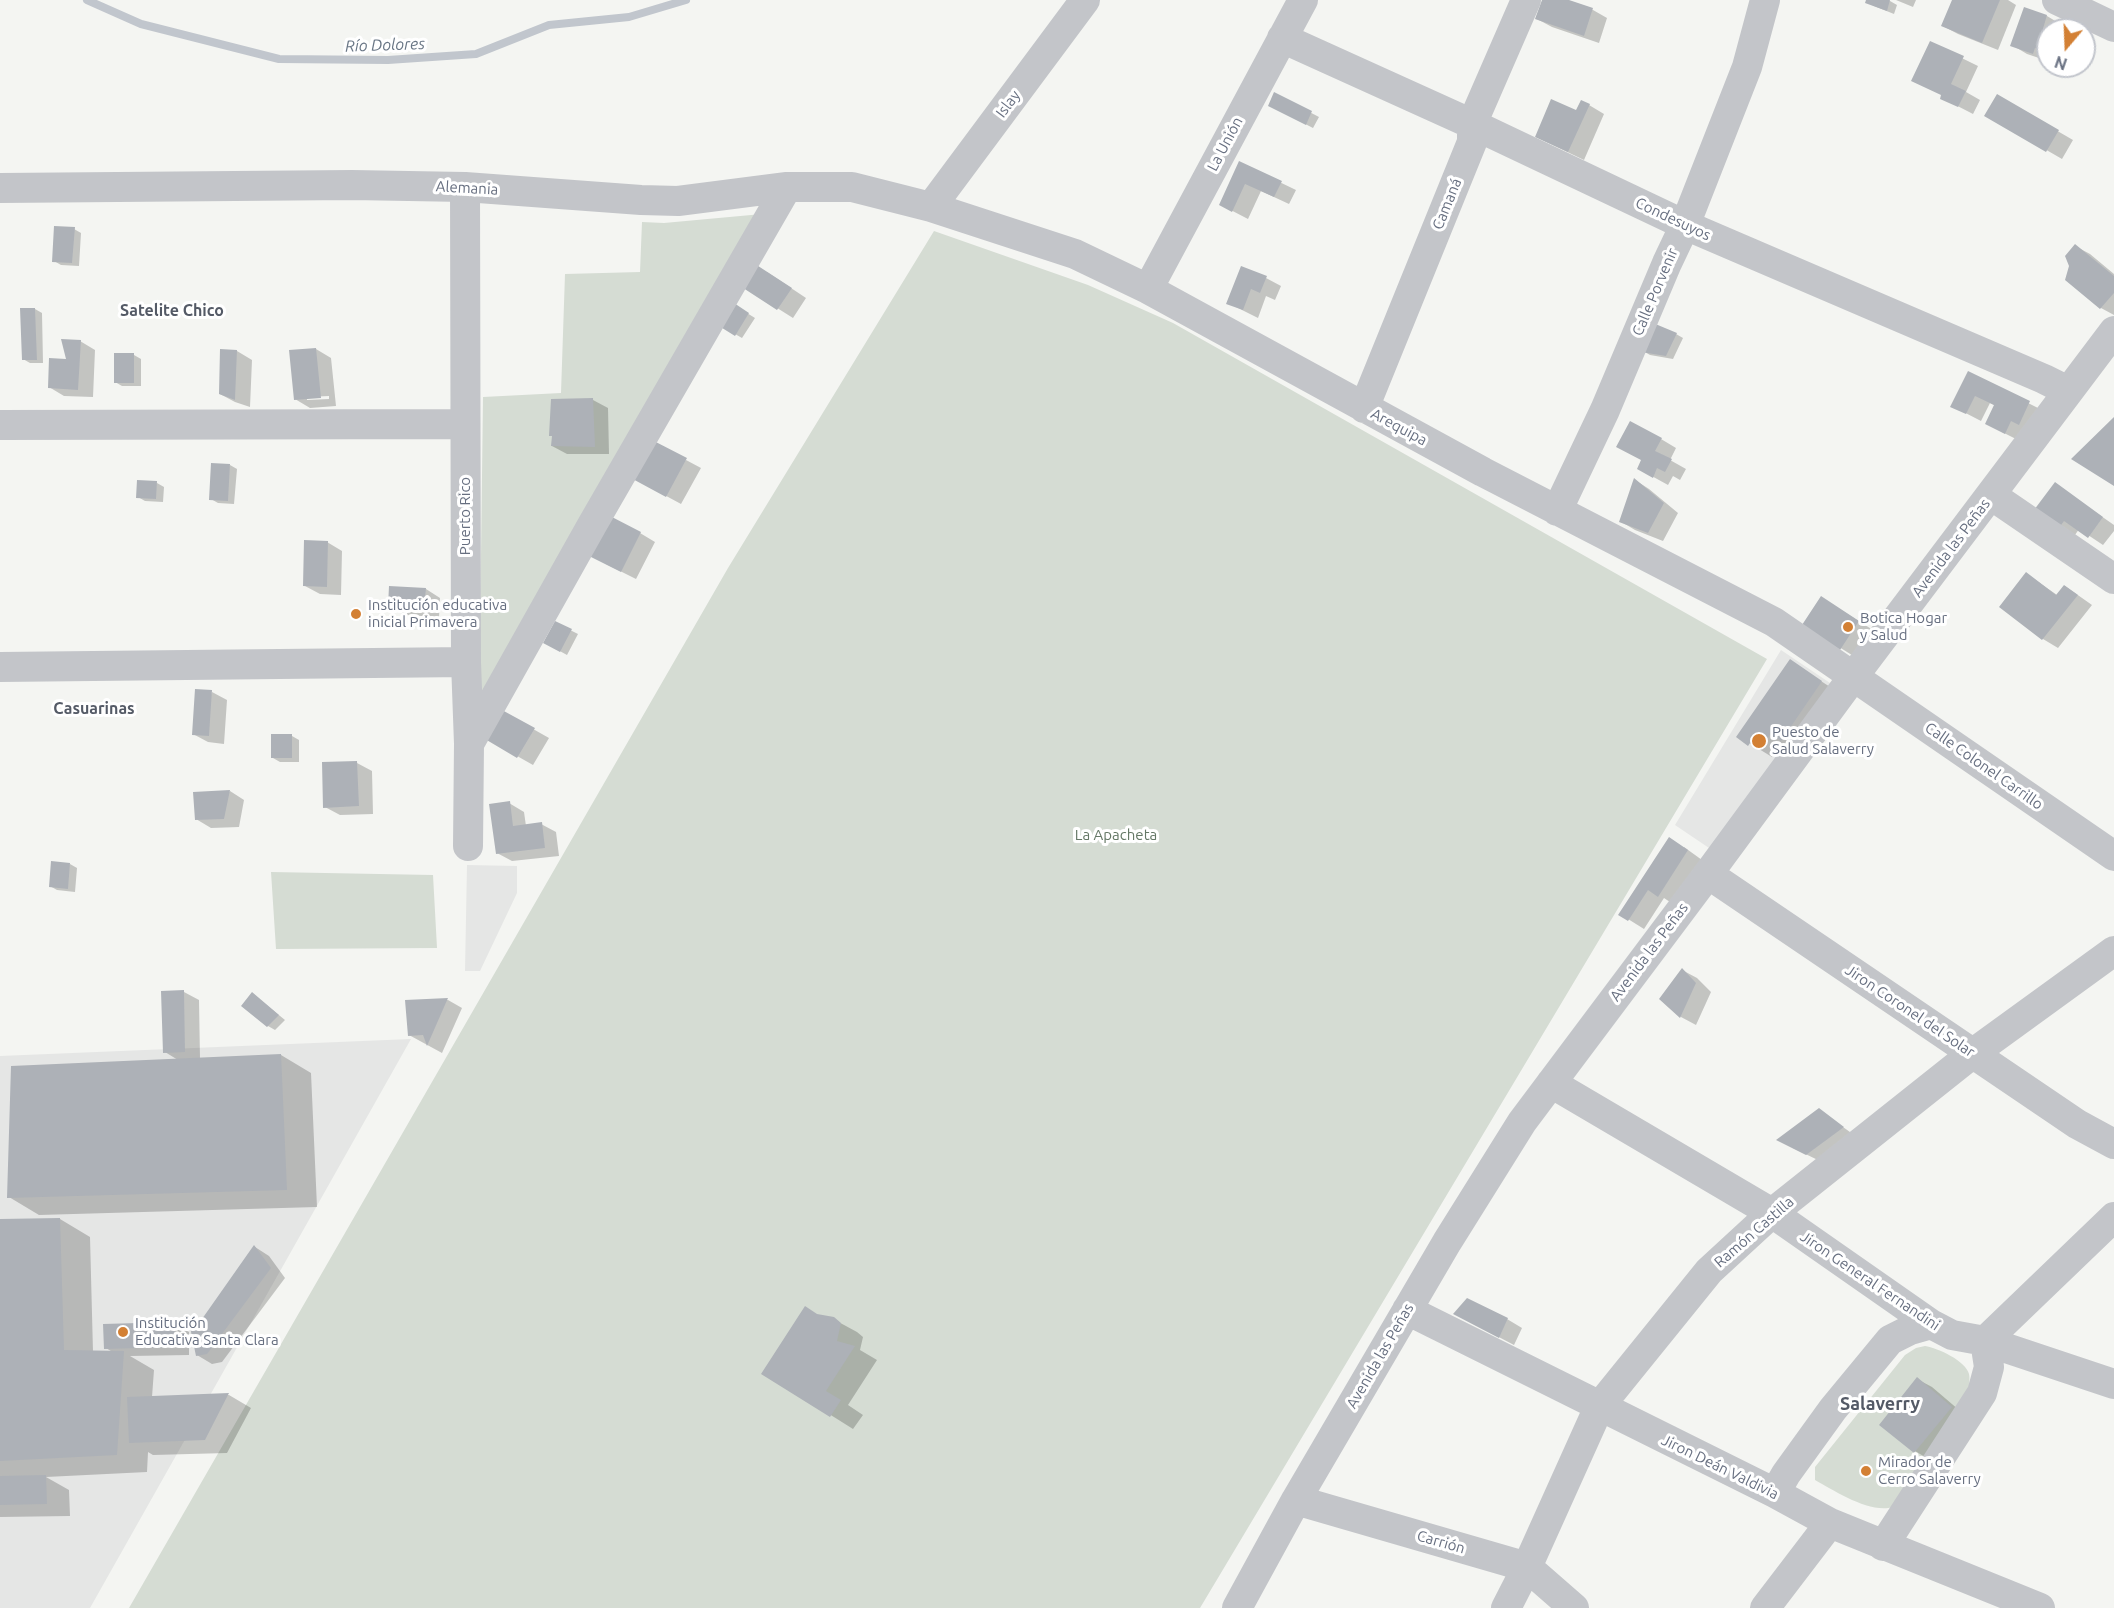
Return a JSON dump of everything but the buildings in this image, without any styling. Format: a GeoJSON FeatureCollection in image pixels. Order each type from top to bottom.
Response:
{"type":"FeatureCollection","features":[{"type":"Feature","properties":{"kind":"street","name":"Islay"},"geometry":{"type":"LineString","coordinates":[[931,207],[1085,0]]}},
{"type":"Feature","properties":{"kind":"street","name":"La Unión"},"geometry":{"type":"LineString","coordinates":[[1148,289],[1303,0]]}},
{"type":"Feature","properties":{"kind":"street","name":"Camaná"},"geometry":{"type":"LineString","coordinates":[[1364,408],[1472,142],[1472,124],[1526,0]]}},
{"type":"Feature","properties":{"kind":"street","name":"Calle Porvenir"},"geometry":{"type":"LineString","coordinates":[[1557,511],[1605,410],[1685,225],[1747,67],[1765,0]]}},
{"type":"Feature","properties":{"kind":"street"},"geometry":{"type":"LineString","coordinates":[[2057,0],[2114,27]]}},
{"type":"Feature","properties":{"kind":"street","name":"Condesuyos"},"geometry":{"type":"LineString","coordinates":[[1282,38],[1472,124],[1685,225],[2068,391]]}},
{"type":"Feature","properties":{"kind":"street","name":"Alemania"},"geometry":{"type":"LineString","coordinates":[[0,188],[340,185],[465,187],[678,201],[787,187],[852,187],[931,207]]}},
{"type":"Feature","properties":{"kind":"street","name":"Puerto Rico"},"geometry":{"type":"LineString","coordinates":[[465,187],[465,662],[469,744],[468,846]]}},
{"type":"Feature","properties":{"kind":"street"},"geometry":{"type":"LineString","coordinates":[[469,744],[787,187]]}},
{"type":"Feature","properties":{"kind":"street","name":"Arequipa"},"geometry":{"type":"LineString","coordinates":[[931,207],[1075,255],[1148,289],[1557,511],[1774,622],[1853,676]]}},
{"type":"Feature","properties":{"kind":"street","name":"Avenida las Peñas"},"geometry":{"type":"LineString","coordinates":[[1237,1608],[1296,1500],[1407,1310],[1522,1122],[1853,676],[2114,331]]}},
{"type":"Feature","properties":{"kind":"street"},"geometry":{"type":"LineString","coordinates":[[0,425],[465,424]]}},
{"type":"Feature","properties":{"kind":"street"},"geometry":{"type":"LineString","coordinates":[[1991,495],[2114,579]]}},
{"type":"Feature","properties":{"kind":"street"},"geometry":{"type":"LineString","coordinates":[[0,667],[465,662]]}},
{"type":"Feature","properties":{"kind":"street","name":"Calle Colonel Carrillo"},"geometry":{"type":"LineString","coordinates":[[1853,676],[2114,856]]}},
{"type":"Feature","properties":{"kind":"street","name":"Jiron Coronel del Solar"},"geometry":{"type":"LineString","coordinates":[[1708,874],[2077,1124],[2114,1144]]}},
{"type":"Feature","properties":{"kind":"street","name":"Ramón Castilla"},"geometry":{"type":"LineString","coordinates":[[1506,1608],[1527,1567],[1599,1407],[1709,1271],[1772,1213],[1972,1054],[2114,951]]}},
{"type":"Feature","properties":{"kind":"street","name":"Jiron General Fernandini"},"geometry":{"type":"LineString","coordinates":[[1551,1083],[1772,1213],[1931,1324],[1952,1335],[1986,1341],[2114,1384]]}},
{"type":"Feature","properties":{"kind":"street"},"geometry":{"type":"LineString","coordinates":[[1883,1546],[1982,1393],[1989,1367],[1986,1341],[2114,1217]]}},
{"type":"Feature","properties":{"kind":"street","name":"Jiron Deán Valdivia"},"geometry":{"type":"LineString","coordinates":[[1407,1310],[1775,1494],[1830,1524],[2040,1608]]}},
{"type":"Feature","properties":{"kind":"street"},"geometry":{"type":"LineString","coordinates":[[1775,1494],[1786,1474],[1833,1409],[1890,1340],[1910,1330],[1931,1324]]}},
{"type":"Feature","properties":{"kind":"street","name":"Carrión"},"geometry":{"type":"LineString","coordinates":[[1296,1500],[1527,1567],[1574,1608]]}},
{"type":"Feature","properties":{"kind":"street"},"geometry":{"type":"LineString","coordinates":[[1765,1608],[1830,1524]]}},
{"type":"Feature","properties":{"kind":"shaded area","name":"Puesto de Salud Salaverry"},"geometry":{"type":"Polygon","coordinates":[[[1781,650],[1833,685],[1712,850],[1675,825],[1781,650]]]}},
{"type":"Feature","properties":{"kind":"shaded area"},"geometry":{"type":"Polygon","coordinates":[[[467,865],[517,866],[517,893],[480,971],[465,971],[467,865]]]}},
{"type":"Feature","properties":{"kind":"shaded area","name":"Institución Educativa Santa Clara"},"geometry":{"type":"Polygon","coordinates":[[[411,1039],[90,1608],[0,1608],[0,1056],[411,1039]]]}},
{"type":"Feature","properties":{"kind":"green space"},"geometry":{"type":"Polygon","coordinates":[[[762,214],[479,713],[483,397],[561,393],[565,274],[640,272],[642,222],[664,223],[762,214]]]}},
{"type":"Feature","properties":{"kind":"green space","name":"La Apacheta"},"geometry":{"type":"Polygon","coordinates":[[[934,231],[1088,285],[1173,323],[1767,659],[1200,1608],[129,1608],[728,568],[934,231]]]}},
{"type":"Feature","properties":{"kind":"green space"},"geometry":{"type":"Polygon","coordinates":[[[271,872],[433,875],[437,948],[276,949],[271,872]]]}},
{"type":"Feature","properties":{"kind":"green space"},"geometry":{"type":"Polygon","coordinates":[[[1925,1346],[1944,1352],[1963,1364],[1969,1374],[1969,1389],[1893,1507],[1874,1507],[1863,1504],[1815,1480],[1815,1467],[1905,1355],[1916,1348],[1925,1346]]]}},
{"type":"Feature","properties":{"kind":"waterway","name":"Río Dolores"},"geometry":{"type":"LineString","coordinates":[[87,0],[141,24],[279,59],[388,60],[476,54],[549,25],[629,17],[686,0]]}},
{"type":"Feature","properties":{"kind":"place","name":"Institución educativa inicial Primavera"},"geometry":{"type":"Point","coordinates":[356,614]}},
{"type":"Feature","properties":{"kind":"place","name":"Botica Hogar y Salud"},"geometry":{"type":"Point","coordinates":[1848,627]}},
{"type":"Feature","properties":{"kind":"place","name":"Puesto de Salud Salaverry"},"geometry":{"type":"Point","coordinates":[1759,741]}},
{"type":"Feature","properties":{"kind":"place","name":"Institución Educativa Santa Clara"},"geometry":{"type":"Point","coordinates":[123,1332]}},
{"type":"Feature","properties":{"kind":"place","name":"Mirador de Cerro Salaverry"},"geometry":{"type":"Point","coordinates":[1866,1471]}},
{"type":"Feature","properties":{"kind":"district","name":"Satelite Chico"},"geometry":{"type":"Point","coordinates":[172,311]}},
{"type":"Feature","properties":{"kind":"district","name":"Casuarinas"},"geometry":{"type":"Point","coordinates":[94,709]}},
{"type":"Feature","properties":{"kind":"district","name":"Salaverry"},"geometry":{"type":"Point","coordinates":[1880,1404]}}]}
